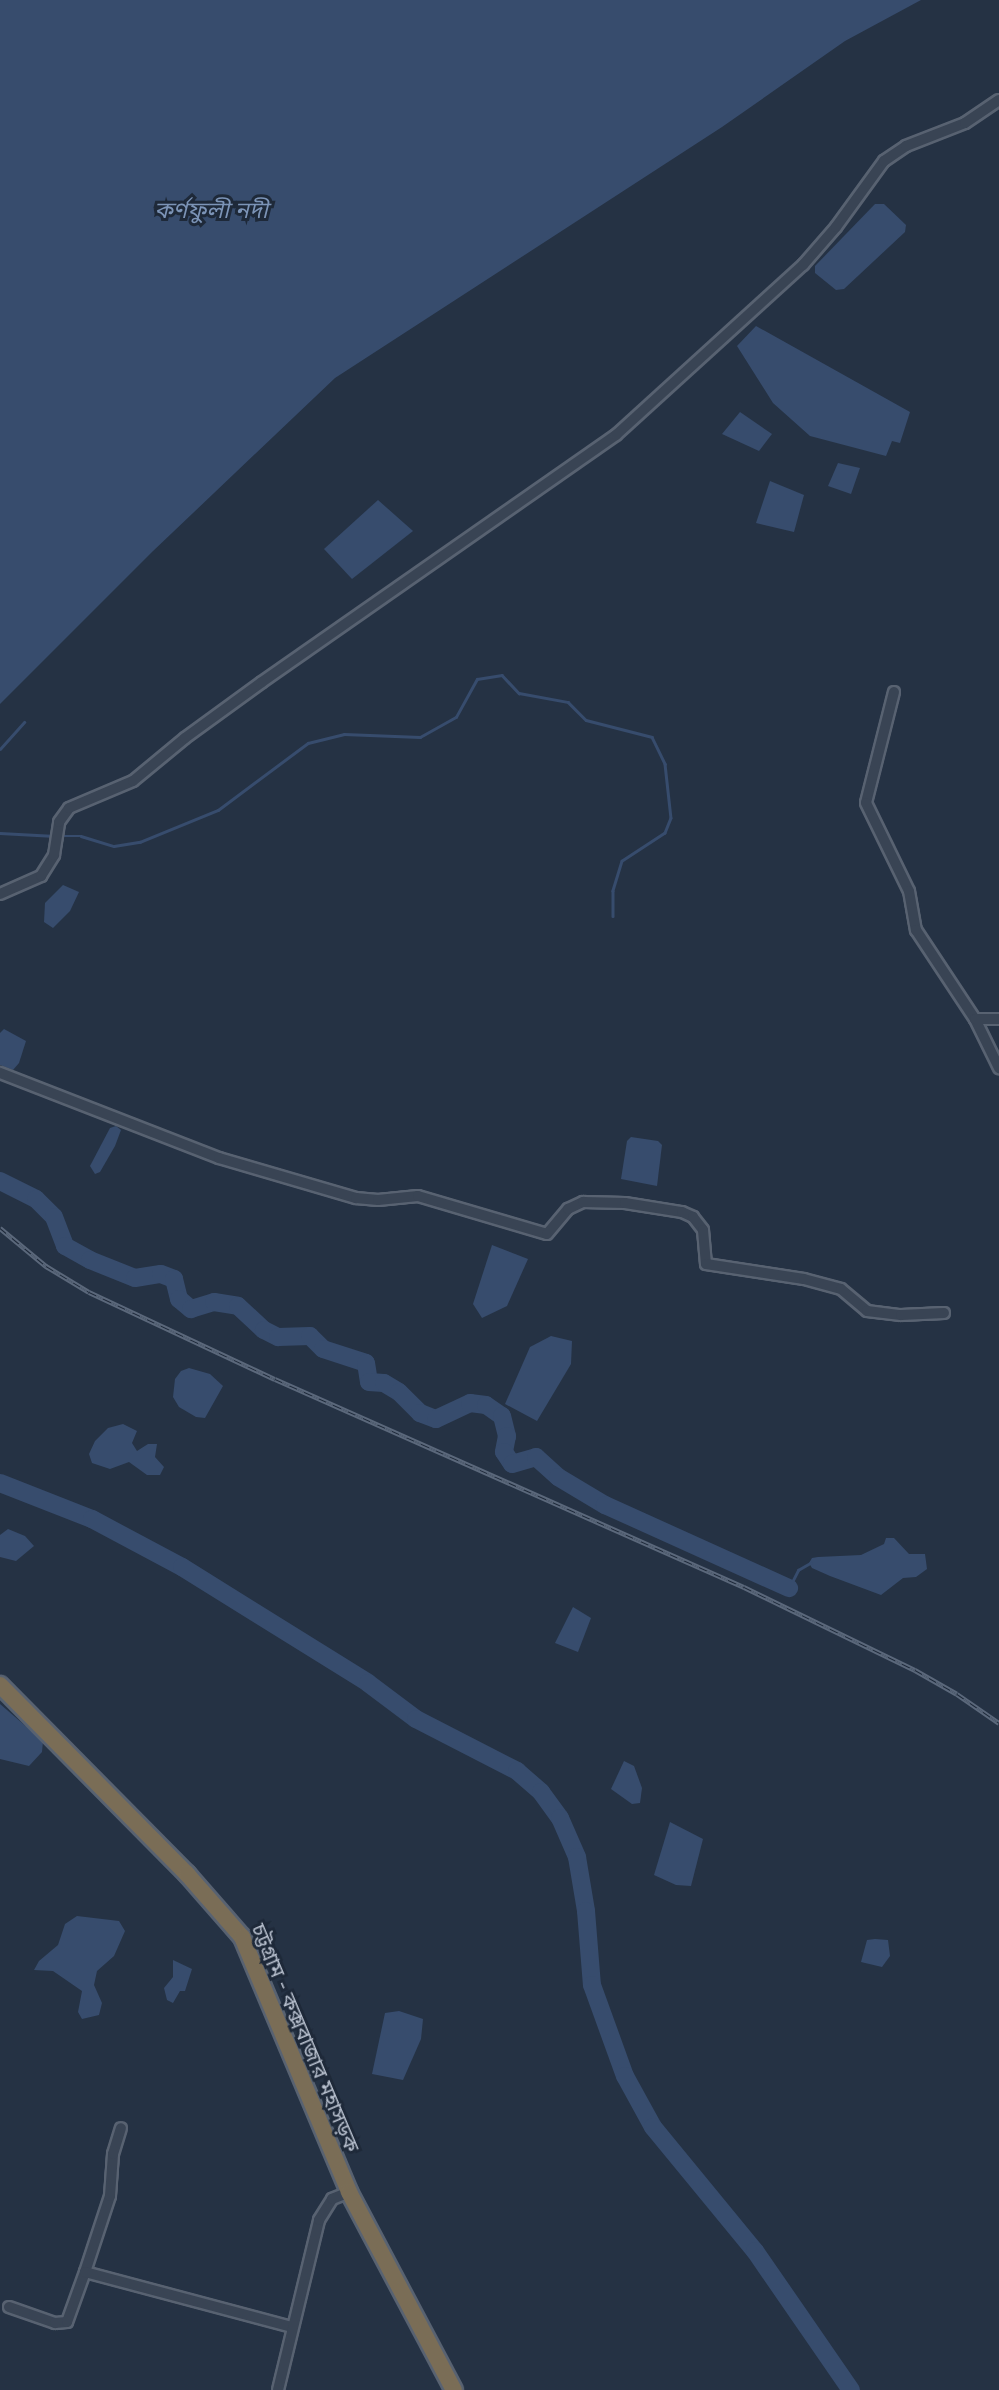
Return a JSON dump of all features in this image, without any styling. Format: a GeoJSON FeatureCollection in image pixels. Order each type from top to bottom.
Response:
{"type":"FeatureCollection","features":[{"type":"Feature","properties":{"kind":"highway","name":"চট্টগ্রাম - কক্সবাজার মহাসড়ক"},"geometry":{"type":"LineString","coordinates":[[0,1685],[227,1916],[242,1937],[349,2192],[453,2390]]}},
{"type":"Feature","properties":{"kind":"street"},"geometry":{"type":"LineString","coordinates":[[0,894],[41,876],[54,855],[59,822],[69,808],[139,777],[185,738],[262,682],[616,435],[803,265],[836,227],[884,161],[906,146],[965,123],[998,101]]}},
{"type":"Feature","properties":{"kind":"street"},"geometry":{"type":"LineString","coordinates":[[894,692],[866,803],[909,891],[916,930],[975,1019],[999,1068]]}},
{"type":"Feature","properties":{"kind":"street"},"geometry":{"type":"LineString","coordinates":[[975,1019],[999,1019]]}},
{"type":"Feature","properties":{"kind":"street"},"geometry":{"type":"LineString","coordinates":[[0,1073],[219,1158],[356,1198],[378,1200],[418,1196],[547,1234],[568,1209],[592,1200],[682,1212],[693,1217],[703,1230],[706,1264],[816,1282],[841,1289],[867,1311],[901,1315],[944,1313]]}},
{"type":"Feature","properties":{"kind":"street"},"geometry":{"type":"LineString","coordinates":[[9,2307],[55,2323],[67,2322],[110,2196],[113,2154],[121,2128]]}},
{"type":"Feature","properties":{"kind":"street"},"geometry":{"type":"LineString","coordinates":[[278,2390],[319,2220],[332,2199],[349,2192]]}},
{"type":"Feature","properties":{"kind":"street"},"geometry":{"type":"LineString","coordinates":[[85,2272],[292,2327]]}},
{"type":"Feature","properties":{"kind":"water","name":"কর্ণফুলী নদী"},"geometry":{"type":"Polygon","coordinates":[[[0,0],[921,0],[845,41],[722,127],[335,378],[152,552],[0,704],[0,0]]]}},
{"type":"Feature","properties":{"kind":"water"},"geometry":{"type":"Polygon","coordinates":[[[875,204],[884,204],[906,225],[905,232],[844,289],[836,290],[815,273],[815,266],[875,204]]]}},
{"type":"Feature","properties":{"kind":"water"},"geometry":{"type":"Polygon","coordinates":[[[756,326],[910,412],[900,443],[892,441],[886,456],[810,436],[773,403],[737,346],[756,326]]]}},
{"type":"Feature","properties":{"kind":"water"},"geometry":{"type":"Polygon","coordinates":[[[740,412],[772,434],[759,451],[722,434],[740,412]]]}},
{"type":"Feature","properties":{"kind":"water"},"geometry":{"type":"Polygon","coordinates":[[[838,463],[860,468],[851,494],[828,486],[838,463]]]}},
{"type":"Feature","properties":{"kind":"water"},"geometry":{"type":"Polygon","coordinates":[[[770,481],[804,495],[794,532],[756,523],[770,481]]]}},
{"type":"Feature","properties":{"kind":"water"},"geometry":{"type":"Polygon","coordinates":[[[378,500],[413,531],[352,579],[324,549],[378,500]]]}},
{"type":"Feature","properties":{"kind":"water"},"geometry":{"type":"Polygon","coordinates":[[[63,885],[79,892],[70,911],[53,928],[44,922],[45,903],[63,885]]]}},
{"type":"Feature","properties":{"kind":"water"},"geometry":{"type":"Polygon","coordinates":[[[4,1029],[26,1041],[19,1063],[13,1070],[0,1065],[0,1033],[4,1029]]]}},
{"type":"Feature","properties":{"kind":"water"},"geometry":{"type":"Polygon","coordinates":[[[116,1126],[121,1130],[115,1146],[100,1172],[95,1174],[90,1166],[110,1128],[116,1126]]]}},
{"type":"Feature","properties":{"kind":"water"},"geometry":{"type":"Polygon","coordinates":[[[631,1137],[658,1141],[662,1145],[657,1186],[621,1179],[627,1141],[631,1137]]]}},
{"type":"Feature","properties":{"kind":"water"},"geometry":{"type":"Polygon","coordinates":[[[492,1245],[528,1259],[507,1306],[482,1318],[473,1304],[492,1245]]]}},
{"type":"Feature","properties":{"kind":"water"},"geometry":{"type":"Polygon","coordinates":[[[551,1336],[572,1341],[571,1364],[537,1421],[505,1404],[530,1347],[551,1336]]]}},
{"type":"Feature","properties":{"kind":"water"},"geometry":{"type":"Polygon","coordinates":[[[189,1368],[210,1374],[223,1386],[205,1418],[196,1417],[179,1407],[173,1397],[175,1379],[181,1371],[189,1368]]]}},
{"type":"Feature","properties":{"kind":"water"},"geometry":{"type":"Polygon","coordinates":[[[123,1424],[137,1431],[132,1443],[137,1451],[148,1444],[157,1444],[155,1457],[164,1467],[160,1475],[147,1475],[129,1462],[110,1469],[92,1463],[89,1454],[95,1441],[108,1428],[123,1424]]]}},
{"type":"Feature","properties":{"kind":"water"},"geometry":{"type":"Polygon","coordinates":[[[8,1529],[25,1536],[34,1546],[16,1561],[0,1557],[0,1535],[8,1529]]]}},
{"type":"Feature","properties":{"kind":"water"},"geometry":{"type":"Polygon","coordinates":[[[886,1538],[894,1538],[909,1554],[925,1554],[927,1569],[916,1577],[903,1578],[881,1595],[812,1568],[809,1563],[812,1558],[818,1557],[861,1555],[884,1544],[886,1538]]]}},
{"type":"Feature","properties":{"kind":"water"},"geometry":{"type":"Polygon","coordinates":[[[573,1607],[591,1618],[578,1652],[555,1643],[573,1607]]]}},
{"type":"Feature","properties":{"kind":"water"},"geometry":{"type":"Polygon","coordinates":[[[0,1704],[43,1741],[42,1752],[29,1766],[0,1759],[0,1704]]]}},
{"type":"Feature","properties":{"kind":"water"},"geometry":{"type":"Polygon","coordinates":[[[624,1761],[634,1766],[642,1788],[640,1803],[632,1804],[611,1789],[624,1761]]]}},
{"type":"Feature","properties":{"kind":"water"},"geometry":{"type":"Polygon","coordinates":[[[670,1822],[703,1839],[691,1886],[676,1885],[654,1875],[670,1822]]]}},
{"type":"Feature","properties":{"kind":"water"},"geometry":{"type":"Polygon","coordinates":[[[77,1916],[119,1921],[125,1931],[114,1956],[97,1971],[94,1985],[102,2003],[99,2015],[82,2019],[78,2012],[82,1991],[53,1971],[34,1970],[39,1961],[58,1945],[65,1924],[77,1916]]]}},
{"type":"Feature","properties":{"kind":"water"},"geometry":{"type":"Polygon","coordinates":[[[867,1940],[888,1940],[890,1956],[882,1967],[861,1962],[867,1940]]]}},
{"type":"Feature","properties":{"kind":"water"},"geometry":{"type":"Polygon","coordinates":[[[173,1960],[192,1969],[185,1991],[180,1991],[173,2003],[167,2000],[164,1988],[173,1977],[173,1960]]]}},
{"type":"Feature","properties":{"kind":"water"},"geometry":{"type":"Polygon","coordinates":[[[399,2011],[423,2019],[421,2039],[403,2080],[372,2074],[385,2013],[399,2011]]]}},
{"type":"Feature","properties":{"kind":"waterway"},"geometry":{"type":"LineString","coordinates":[[62,836],[81,836],[114,846],[140,842],[218,810],[308,743],[344,734],[420,737],[456,717],[477,679],[502,675],[519,693],[568,702],[586,720],[652,737],[665,764],[671,818],[665,833],[622,861],[613,891],[613,916]]}},
{"type":"Feature","properties":{"kind":"waterway"},"geometry":{"type":"LineString","coordinates":[[0,749],[24,722]]}},
{"type":"Feature","properties":{"kind":"waterway"},"geometry":{"type":"LineString","coordinates":[[0,833],[55,836]]}},
{"type":"Feature","properties":{"kind":"waterway"},"geometry":{"type":"LineString","coordinates":[[0,1181],[36,1199],[54,1217],[65,1246],[90,1260],[135,1278],[161,1274],[174,1279],[179,1299],[191,1309],[214,1302],[238,1306],[264,1330],[278,1337],[310,1336],[323,1349],[366,1363],[369,1382],[384,1383],[399,1392],[420,1413],[436,1419],[470,1403],[486,1405],[502,1416],[507,1436],[504,1452],[512,1464],[536,1457],[558,1477],[605,1505],[789,1588]]}},
{"type":"Feature","properties":{"kind":"waterway"},"geometry":{"type":"LineString","coordinates":[[0,1483],[92,1519],[182,1567],[368,1683],[416,1719],[517,1771],[541,1792],[560,1818],[577,1857],[586,1911],[592,1985],[625,2076],[653,2127],[755,2251],[851,2390]]}},
{"type":"Feature","properties":{"kind":"waterway"},"geometry":{"type":"LineString","coordinates":[[789,1588],[798,1570],[810,1563]]}},
{"type":"Feature","properties":{"kind":"railway"},"geometry":{"type":"LineString","coordinates":[[0,1228],[46,1266],[89,1292],[275,1379],[744,1587],[915,1670],[957,1694],[999,1723]]}}]}
